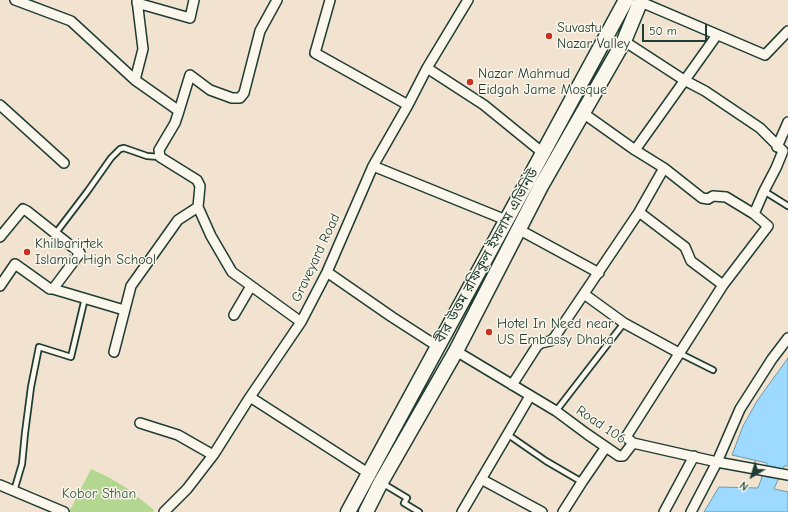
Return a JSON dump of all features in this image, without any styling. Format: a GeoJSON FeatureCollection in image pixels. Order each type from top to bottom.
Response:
{"type":"FeatureCollection","features":[{"type":"Feature","properties":{"kind":"main road","name":"বীর উত্তম রফিকুল ইসলাম এভিনিউ"},"geometry":{"type":"LineString","coordinates":[[348,512],[626,0]]}},
{"type":"Feature","properties":{"kind":"main road","name":"বীর উত্তম রফিকুল ইসলাম এভিনিউ"},"geometry":{"type":"LineString","coordinates":[[366,512],[381,482],[456,350],[541,186],[624,41],[641,1]]}},
{"type":"Feature","properties":{"kind":"street"},"geometry":{"type":"LineString","coordinates":[[15,0],[26,2],[71,21],[135,80],[179,111]]}},
{"type":"Feature","properties":{"kind":"street"},"geometry":{"type":"LineString","coordinates":[[135,80],[143,48],[137,1],[190,18],[194,0]]}},
{"type":"Feature","properties":{"kind":"street"},"geometry":{"type":"LineString","coordinates":[[276,0],[260,31],[244,93],[240,98],[232,98],[210,90],[190,75],[175,123],[159,150],[160,157],[197,180],[200,186],[198,207],[211,236],[232,272],[301,322]]}},
{"type":"Feature","properties":{"kind":"street"},"geometry":{"type":"LineString","coordinates":[[330,0],[315,53],[408,105]]}},
{"type":"Feature","properties":{"kind":"street","name":"Graveyard Road"},"geometry":{"type":"LineString","coordinates":[[164,512],[187,489],[213,455],[301,322],[327,272],[373,166],[408,105],[427,68],[468,0]]}},
{"type":"Feature","properties":{"kind":"street"},"geometry":{"type":"LineString","coordinates":[[641,1],[765,55],[788,31]]}},
{"type":"Feature","properties":{"kind":"street"},"geometry":{"type":"LineString","coordinates":[[636,150],[684,80],[718,35]]}},
{"type":"Feature","properties":{"kind":"street"},"geometry":{"type":"LineString","coordinates":[[624,41],[684,80],[705,91],[760,128],[777,147],[783,151],[754,214]]}},
{"type":"Feature","properties":{"kind":"street"},"geometry":{"type":"LineString","coordinates":[[427,68],[484,105],[543,153]]}},
{"type":"Feature","properties":{"kind":"street"},"geometry":{"type":"LineString","coordinates":[[0,105],[64,163]]}},
{"type":"Feature","properties":{"kind":"street"},"geometry":{"type":"LineString","coordinates":[[583,113],[664,168],[702,198],[708,199],[713,196],[726,197],[754,214],[768,226],[723,285],[626,436],[627,439],[633,443]]}},
{"type":"Feature","properties":{"kind":"street"},"geometry":{"type":"LineString","coordinates":[[777,147],[788,122]]}},
{"type":"Feature","properties":{"kind":"street"},"geometry":{"type":"LineString","coordinates":[[373,166],[506,220]]}},
{"type":"Feature","properties":{"kind":"street"},"geometry":{"type":"LineString","coordinates":[[512,385],[537,346],[554,338],[640,212],[664,168]]}},
{"type":"Feature","properties":{"kind":"street"},"geometry":{"type":"LineString","coordinates":[[114,352],[131,286],[178,220],[198,207]]}},
{"type":"Feature","properties":{"kind":"street"},"geometry":{"type":"LineString","coordinates":[[0,237],[23,209],[80,253],[53,289]]}},
{"type":"Feature","properties":{"kind":"street"},"geometry":{"type":"LineString","coordinates":[[640,212],[685,247],[691,261],[723,285]]}},
{"type":"Feature","properties":{"kind":"street"},"geometry":{"type":"LineString","coordinates":[[518,229],[599,273]]}},
{"type":"Feature","properties":{"kind":"street"},"geometry":{"type":"LineString","coordinates":[[0,286],[15,264],[50,289],[124,310]]}},
{"type":"Feature","properties":{"kind":"street"},"geometry":{"type":"LineString","coordinates":[[327,272],[392,317],[438,346]]}},
{"type":"Feature","properties":{"kind":"street"},"geometry":{"type":"LineString","coordinates":[[234,315],[251,286]]}},
{"type":"Feature","properties":{"kind":"street"},"geometry":{"type":"LineString","coordinates":[[584,294],[624,323],[679,353]]}},
{"type":"Feature","properties":{"kind":"street"},"geometry":{"type":"LineString","coordinates":[[691,512],[717,462],[740,410],[772,359],[788,338]]}},
{"type":"Feature","properties":{"kind":"street","name":"Road 106"},"geometry":{"type":"LineString","coordinates":[[456,350],[556,411],[619,456],[623,456],[633,443],[717,462],[787,475]]}},
{"type":"Feature","properties":{"kind":"street"},"geometry":{"type":"LineString","coordinates":[[462,512],[530,396]]}},
{"type":"Feature","properties":{"kind":"street"},"geometry":{"type":"LineString","coordinates":[[250,397],[368,473]]}},
{"type":"Feature","properties":{"kind":"street"},"geometry":{"type":"LineString","coordinates":[[140,423],[178,435],[213,455]]}},
{"type":"Feature","properties":{"kind":"street"},"geometry":{"type":"LineString","coordinates":[[564,512],[606,447]]}},
{"type":"Feature","properties":{"kind":"street"},"geometry":{"type":"LineString","coordinates":[[664,512],[694,456]]}},
{"type":"Feature","properties":{"kind":"street"},"geometry":{"type":"LineString","coordinates":[[481,479],[542,512]]}},
{"type":"Feature","properties":{"kind":"street"},"geometry":{"type":"LineString","coordinates":[[0,485],[61,511]]}},
{"type":"Feature","properties":{"kind":"lane"},"geometry":{"type":"LineString","coordinates":[[54,234],[111,158],[120,149],[124,148],[147,156],[160,157]]}},
{"type":"Feature","properties":{"kind":"lane"},"geometry":{"type":"LineString","coordinates":[[764,191],[788,206]]}},
{"type":"Feature","properties":{"kind":"lane"},"geometry":{"type":"LineString","coordinates":[[14,491],[22,464],[31,387],[39,348],[71,356],[85,298]]}},
{"type":"Feature","properties":{"kind":"lane"},"geometry":{"type":"LineString","coordinates":[[556,411],[624,323]]}},
{"type":"Feature","properties":{"kind":"lane"},"geometry":{"type":"LineString","coordinates":[[679,353],[713,370]]}},
{"type":"Feature","properties":{"kind":"lane"},"geometry":{"type":"LineString","coordinates":[[507,434],[546,461],[582,482]]}},
{"type":"Feature","properties":{"kind":"lane"},"geometry":{"type":"LineString","coordinates":[[381,482],[407,498],[404,503],[419,512]]}},
{"type":"Feature","properties":{"kind":"green space","name":"Kobor Sthan"},"geometry":{"type":"Polygon","coordinates":[[[91,469],[128,489],[154,510],[153,512],[69,512],[91,469]]]}},
{"type":"Feature","properties":{"kind":"water"},"geometry":{"type":"Polygon","coordinates":[[[788,358],[788,466],[784,466],[774,489],[788,492],[788,512],[704,512],[719,487],[758,488],[767,463],[732,455],[743,426],[757,401],[788,358]]]}},
{"type":"Feature","properties":{"kind":"place","name":"Suvastu Nazar Valley"},"geometry":{"type":"Point","coordinates":[549,36]}},
{"type":"Feature","properties":{"kind":"place","name":"Nazar Mahmud Eidgah Jame Mosque"},"geometry":{"type":"Point","coordinates":[470,82]}},
{"type":"Feature","properties":{"kind":"place","name":"Khilbarirtek Islamia High School"},"geometry":{"type":"Point","coordinates":[27,252]}},
{"type":"Feature","properties":{"kind":"place","name":"Hotel In Need near US Embassy Dhaka"},"geometry":{"type":"Point","coordinates":[489,332]}}]}
